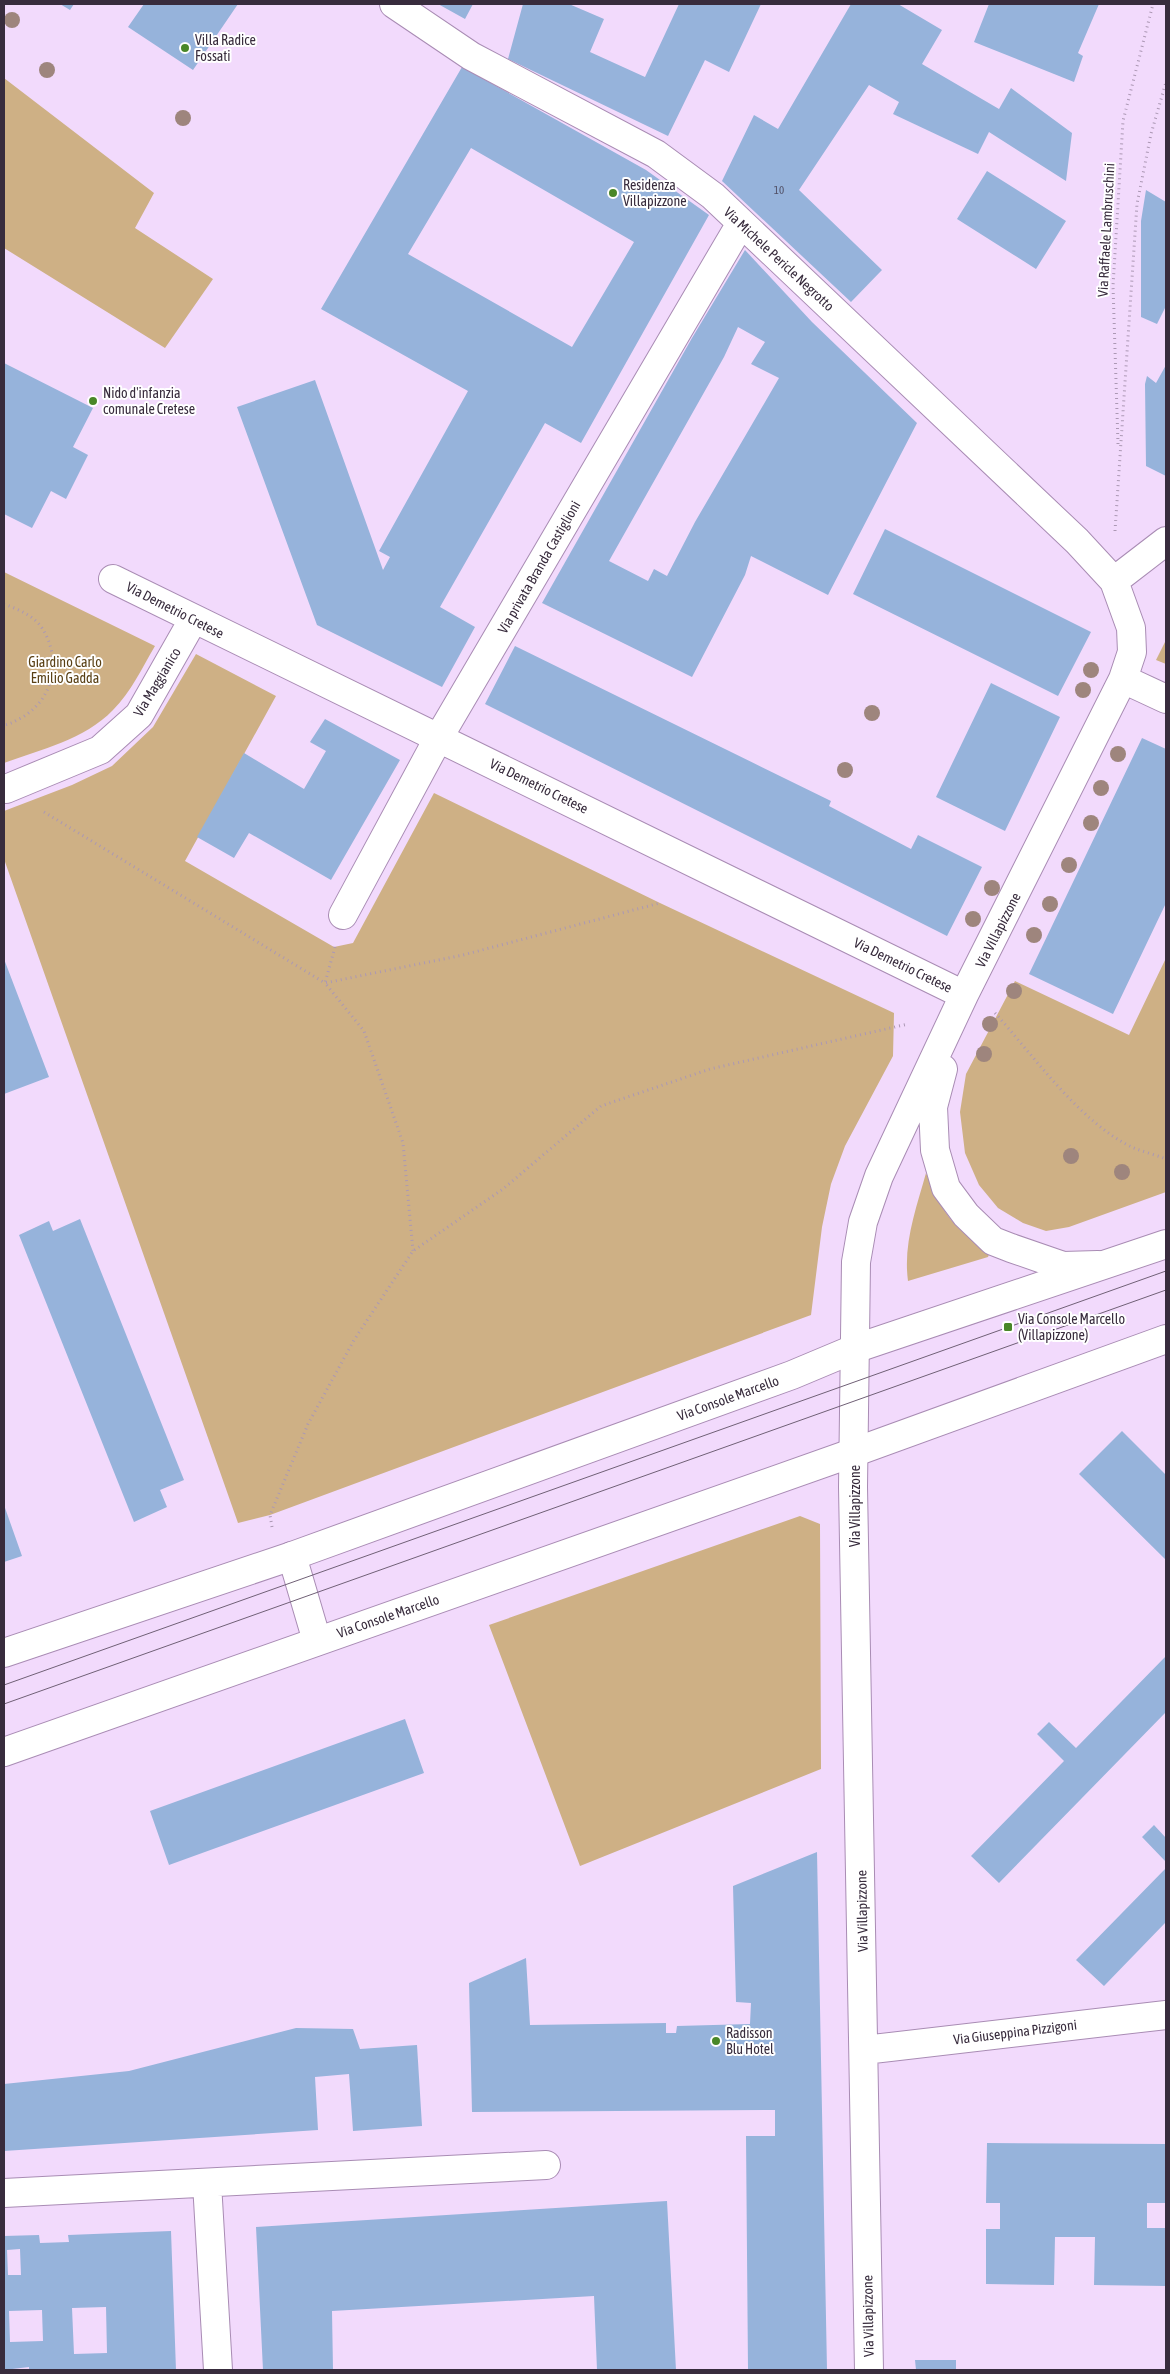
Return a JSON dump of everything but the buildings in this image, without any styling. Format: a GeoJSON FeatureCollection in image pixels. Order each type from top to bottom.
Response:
{"type":"FeatureCollection","features":[{"type":"Feature","properties":{"kind":"street","name":"Via Michele Pericle Negrotto"},"geometry":{"type":"LineString","coordinates":[[394,4],[471,56],[656,154],[713,196],[1078,541],[1114,581]]}},
{"type":"Feature","properties":{"kind":"street","name":"Via privata Branda Castiglioni"},"geometry":{"type":"LineString","coordinates":[[342,915],[439,737],[741,223]]}},
{"type":"Feature","properties":{"kind":"street"},"geometry":{"type":"LineString","coordinates":[[1114,581],[1166,541]]}},
{"type":"Feature","properties":{"kind":"street","name":"Via Demetrio Cretese"},"geometry":{"type":"LineString","coordinates":[[113,580],[439,737],[964,995]]}},
{"type":"Feature","properties":{"kind":"street","name":"Via Villapizzone"},"geometry":{"type":"LineString","coordinates":[[869,2370],[853,1497],[856,1262],[863,1222],[879,1176],[964,995],[1123,680],[1132,652],[1131,628],[1114,581]]}},
{"type":"Feature","properties":{"kind":"street","name":"Via Maggianico"},"geometry":{"type":"LineString","coordinates":[[6,789],[100,750],[140,715],[194,620]]}},
{"type":"Feature","properties":{"kind":"street"},"geometry":{"type":"LineString","coordinates":[[1123,680],[1166,699]]}},
{"type":"Feature","properties":{"kind":"street"},"geometry":{"type":"LineString","coordinates":[[964,995],[933,1107],[935,1150],[946,1188],[966,1214],[994,1241],[1063,1266],[1110,1264]]}},
{"type":"Feature","properties":{"kind":"street","name":"Via Console Marcello"},"geometry":{"type":"LineString","coordinates":[[4,1653],[286,1558],[792,1375],[854,1349],[1166,1244]]}},
{"type":"Feature","properties":{"kind":"street","name":"Via Console Marcello"},"geometry":{"type":"LineString","coordinates":[[4,1752],[855,1452],[1166,1339]]}},
{"type":"Feature","properties":{"kind":"street"},"geometry":{"type":"LineString","coordinates":[[286,1558],[317,1641]]}},
{"type":"Feature","properties":{"kind":"street","name":"Via Giuseppina Pizzigoni"},"geometry":{"type":"LineString","coordinates":[[864,2050],[1166,2015]]}},
{"type":"Feature","properties":{"kind":"street"},"geometry":{"type":"LineString","coordinates":[[4,2193],[546,2165]]}},
{"type":"Feature","properties":{"kind":"street"},"geometry":{"type":"LineString","coordinates":[[207,2183],[218,2370]]}},
{"type":"Feature","properties":{"kind":"path","name":"Via Raffaele Lambruschini"},"geometry":{"type":"LineString","coordinates":[[1118,462],[1113,286],[1123,121],[1153,4]]}},
{"type":"Feature","properties":{"kind":"path"},"geometry":{"type":"LineString","coordinates":[[1114,581],[1118,462],[1137,204],[1151,134],[1166,82]]}},
{"type":"Feature","properties":{"kind":"path"},"geometry":{"type":"LineString","coordinates":[[4,604],[27,613],[46,634],[54,660],[50,688],[34,711],[10,724],[4,725]]}},
{"type":"Feature","properties":{"kind":"path"},"geometry":{"type":"LineString","coordinates":[[325,984],[364,1031],[403,1143],[413,1251]]}},
{"type":"Feature","properties":{"kind":"path"},"geometry":{"type":"LineString","coordinates":[[995,1012],[1068,1097],[1096,1124],[1133,1148],[1166,1159]]}},
{"type":"Feature","properties":{"kind":"path"},"geometry":{"type":"LineString","coordinates":[[286,1558],[270,1516],[308,1424],[354,1340],[413,1251],[503,1189],[601,1106],[710,1069],[908,1024]]}},
{"type":"Feature","properties":{"kind":"green space"},"geometry":{"type":"Polygon","coordinates":[[[4,78],[154,193],[135,228],[213,279],[165,348],[4,248],[4,78]]]}},
{"type":"Feature","properties":{"kind":"green space","name":"Giardino Carlo Emilio Gadda"},"geometry":{"type":"Polygon","coordinates":[[[4,572],[155,646],[125,696],[102,720],[76,736],[4,763],[4,572]]]}},
{"type":"Feature","properties":{"kind":"green space"},"geometry":{"type":"Polygon","coordinates":[[[1166,640],[1166,664],[1156,660],[1166,640]]]}},
{"type":"Feature","properties":{"kind":"green space"},"geometry":{"type":"Polygon","coordinates":[[[196,654],[276,696],[185,861],[334,947],[353,943],[434,793],[660,903],[894,1013],[893,1056],[845,1146],[831,1184],[822,1227],[811,1315],[270,1515],[238,1523],[4,859],[4,811],[72,785],[112,766],[153,727],[196,654]]]}},
{"type":"Feature","properties":{"kind":"green space"},"geometry":{"type":"Polygon","coordinates":[[[1166,958],[1166,1192],[1069,1227],[1046,1231],[1023,1223],[998,1208],[979,1185],[965,1153],[960,1112],[966,1074],[1015,981],[1129,1035],[1166,958]]]}},
{"type":"Feature","properties":{"kind":"green space"},"geometry":{"type":"Polygon","coordinates":[[[926,1173],[938,1199],[951,1219],[967,1236],[990,1252],[988,1257],[908,1281],[907,1254],[909,1240],[926,1173]]]}},
{"type":"Feature","properties":{"kind":"green space"},"geometry":{"type":"Polygon","coordinates":[[[800,1516],[820,1524],[821,1769],[580,1866],[489,1625],[800,1516]]]}},
{"type":"Feature","properties":{"kind":"tram line"},"geometry":{"type":"LineString","coordinates":[[4,1685],[1166,1271]]}},
{"type":"Feature","properties":{"kind":"tram line"},"geometry":{"type":"LineString","coordinates":[[4,1704],[1166,1290]]}},
{"type":"Feature","properties":{"kind":"place","name":"Villa Radice Fossati"},"geometry":{"type":"Point","coordinates":[185,48]}},
{"type":"Feature","properties":{"kind":"place","name":"Residenza Villapizzone"},"geometry":{"type":"Point","coordinates":[613,193]}},
{"type":"Feature","properties":{"kind":"place","name":"Nido d'infanzia comunale Cretese"},"geometry":{"type":"Point","coordinates":[93,401]}},
{"type":"Feature","properties":{"kind":"place","name":"Via Console Marcello (Villapizzone)"},"geometry":{"type":"Point","coordinates":[1008,1327]}},
{"type":"Feature","properties":{"kind":"place","name":"Radisson Blu Hotel"},"geometry":{"type":"Point","coordinates":[716,2041]}}]}
